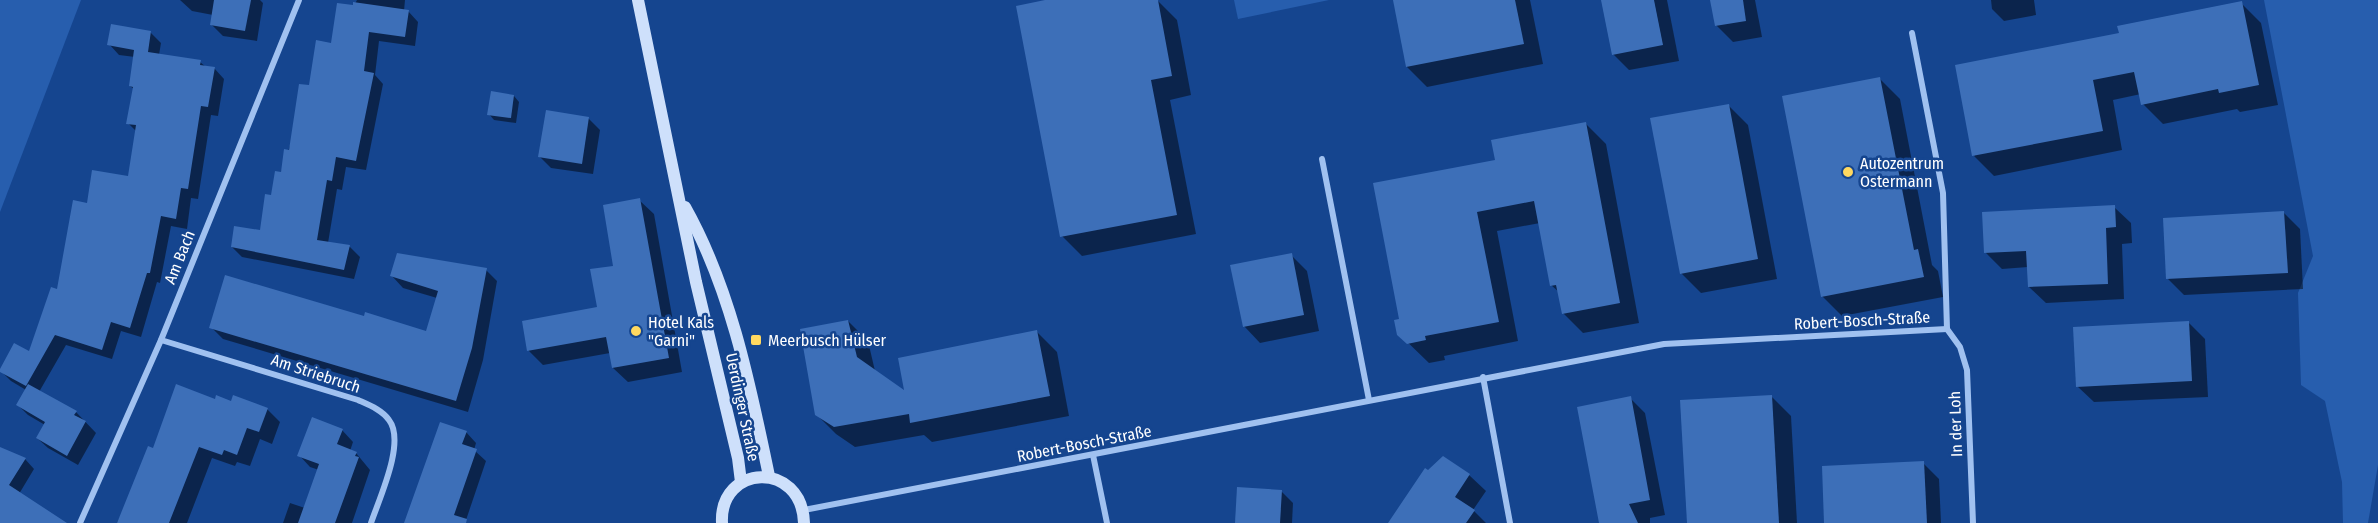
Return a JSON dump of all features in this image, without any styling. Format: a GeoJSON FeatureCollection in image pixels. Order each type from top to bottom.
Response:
{"type":"FeatureCollection","features":[{"type":"Feature","properties":{"kind":"street","name":"Am Bach"},"geometry":{"type":"LineString","coordinates":[[80,523],[161,340],[299,0]]}},
{"type":"Feature","properties":{"kind":"street","name":"Uerdinger Straße"},"geometry":{"type":"LineString","coordinates":[[638,0],[665,142],[738,458],[741,482]]}},
{"type":"Feature","properties":{"kind":"street","name":"Robert-Bosch-Straße"},"geometry":{"type":"LineString","coordinates":[[804,517],[1071,459],[1483,377],[1664,344],[1947,329],[1942,193],[1912,33]]}},
{"type":"Feature","properties":{"kind":"street"},"geometry":{"type":"LineString","coordinates":[[1322,159],[1369,400]]}},
{"type":"Feature","properties":{"kind":"street","name":"Uerdinger Straße"},"geometry":{"type":"LineString","coordinates":[[680,199],[705,243],[722,289],[739,348],[769,476]]}},
{"type":"Feature","properties":{"kind":"street","name":"In der Loh"},"geometry":{"type":"LineString","coordinates":[[1947,329],[1960,347],[1967,370],[1973,523]]}},
{"type":"Feature","properties":{"kind":"street","name":"Am Striebruch"},"geometry":{"type":"LineString","coordinates":[[161,340],[358,399],[384,414],[391,422],[395,436],[393,454],[371,523]]}},
{"type":"Feature","properties":{"kind":"street"},"geometry":{"type":"LineString","coordinates":[[1483,377],[1510,523]]}},
{"type":"Feature","properties":{"kind":"street"},"geometry":{"type":"LineString","coordinates":[[1093,455],[1107,523]]}},
{"type":"Feature","properties":{"kind":"street","name":"Uerdinger Straße"},"geometry":{"type":"LineString","coordinates":[[722,523],[724,501],[741,482],[769,476],[785,482],[797,494],[804,517]]}},
{"type":"Feature","properties":{"kind":"shaded area"},"geometry":{"type":"Polygon","coordinates":[[[0,0],[81,0],[0,212],[0,0]]]}},
{"type":"Feature","properties":{"kind":"shaded area"},"geometry":{"type":"Polygon","coordinates":[[[1234,0],[1329,0],[1238,19],[1234,0]]]}},
{"type":"Feature","properties":{"kind":"shaded area"},"geometry":{"type":"Polygon","coordinates":[[[2264,0],[2378,0],[2378,465],[2368,523],[2343,523],[2342,482],[2325,401],[2301,385],[2298,293],[2313,256],[2264,0]]]}},
{"type":"Feature","properties":{"kind":"building"},"geometry":{"type":"Polygon","coordinates":[[[214,0],[251,0],[245,31],[210,25],[214,0]]]}},
{"type":"Feature","properties":{"kind":"building"},"geometry":{"type":"Polygon","coordinates":[[[1045,0],[1158,0],[1172,76],[1151,80],[1177,215],[1060,237],[1016,6],[1045,0]]]}},
{"type":"Feature","properties":{"kind":"building"},"geometry":{"type":"Polygon","coordinates":[[[1393,0],[1515,0],[1524,44],[1406,67],[1393,0]]]}},
{"type":"Feature","properties":{"kind":"building"},"geometry":{"type":"Polygon","coordinates":[[[1601,0],[1654,0],[1663,45],[1612,55],[1601,0]]]}},
{"type":"Feature","properties":{"kind":"building"},"geometry":{"type":"Polygon","coordinates":[[[1710,0],[1743,0],[1746,21],[1715,26],[1710,0]]]}},
{"type":"Feature","properties":{"kind":"building"},"geometry":{"type":"Polygon","coordinates":[[[2242,1],[2259,85],[2219,93],[2218,89],[2141,105],[2134,72],[2093,80],[2103,131],[1972,156],[1955,65],[2119,33],[2117,26],[2242,1]]]}},
{"type":"Feature","properties":{"kind":"building"},"geometry":{"type":"Polygon","coordinates":[[[353,2],[409,10],[405,37],[369,32],[364,71],[374,73],[356,161],[336,157],[332,181],[327,180],[317,240],[350,245],[344,270],[231,247],[234,226],[260,230],[265,194],[271,195],[275,171],[281,172],[284,149],[289,150],[299,84],[309,85],[316,40],[331,43],[337,3],[353,5],[353,2]]]}},
{"type":"Feature","properties":{"kind":"building"},"geometry":{"type":"Polygon","coordinates":[[[111,24],[151,31],[148,52],[201,60],[200,65],[215,67],[208,107],[201,106],[188,189],[181,188],[176,219],[161,216],[150,273],[147,273],[130,328],[111,322],[102,350],[55,335],[26,386],[0,372],[0,369],[14,343],[29,351],[51,287],[57,289],[73,200],[87,203],[92,170],[128,176],[136,125],[126,124],[133,87],[129,86],[134,50],[107,45],[111,24]]]}},
{"type":"Feature","properties":{"kind":"building","name":"Autozentrum Ostermann"},"geometry":{"type":"Polygon","coordinates":[[[1880,77],[1914,250],[1918,249],[1924,277],[1821,297],[1782,96],[1880,77]]]}},
{"type":"Feature","properties":{"kind":"building"},"geometry":{"type":"Polygon","coordinates":[[[491,91],[514,95],[511,118],[487,115],[491,91]]]}},
{"type":"Feature","properties":{"kind":"building"},"geometry":{"type":"Polygon","coordinates":[[[1729,104],[1758,259],[1680,274],[1650,118],[1729,104]]]}},
{"type":"Feature","properties":{"kind":"building"},"geometry":{"type":"Polygon","coordinates":[[[546,110],[589,117],[582,164],[538,157],[546,110]]]}},
{"type":"Feature","properties":{"kind":"building"},"geometry":{"type":"Polygon","coordinates":[[[1586,122],[1620,303],[1562,314],[1556,285],[1550,286],[1534,201],[1477,212],[1499,322],[1425,336],[1426,340],[1407,344],[1397,335],[1394,320],[1399,319],[1373,183],[1495,160],[1491,140],[1586,122]]]}},
{"type":"Feature","properties":{"kind":"building"},"geometry":{"type":"Polygon","coordinates":[[[640,198],[669,358],[612,368],[606,337],[527,351],[522,321],[597,307],[590,269],[613,266],[603,205],[640,198]]]}},
{"type":"Feature","properties":{"kind":"building"},"geometry":{"type":"Polygon","coordinates":[[[2115,205],[2116,227],[2106,228],[2108,284],[2028,287],[2026,251],[1984,253],[1982,212],[2115,205]]]}},
{"type":"Feature","properties":{"kind":"building"},"geometry":{"type":"Polygon","coordinates":[[[2284,211],[2288,273],[2166,279],[2163,218],[2284,211]]]}},
{"type":"Feature","properties":{"kind":"building"},"geometry":{"type":"Polygon","coordinates":[[[397,253],[487,268],[472,348],[456,401],[209,328],[225,275],[364,316],[365,312],[426,331],[438,291],[390,276],[397,253]]]}},
{"type":"Feature","properties":{"kind":"building"},"geometry":{"type":"Polygon","coordinates":[[[1292,253],[1304,315],[1243,327],[1230,265],[1292,253]]]}},
{"type":"Feature","properties":{"kind":"building"},"geometry":{"type":"Polygon","coordinates":[[[848,320],[857,357],[904,390],[898,358],[1037,330],[1050,396],[910,423],[909,414],[834,427],[815,415],[800,329],[848,320]]]}},
{"type":"Feature","properties":{"kind":"building"},"geometry":{"type":"Polygon","coordinates":[[[2189,321],[2192,381],[2076,387],[2073,327],[2189,321]]]}},
{"type":"Feature","properties":{"kind":"building"},"geometry":{"type":"Polygon","coordinates":[[[28,384],[77,411],[74,415],[86,421],[67,456],[36,438],[45,422],[16,405],[28,384]]]}},
{"type":"Feature","properties":{"kind":"building"},"geometry":{"type":"Polygon","coordinates":[[[176,384],[215,399],[216,395],[231,401],[233,395],[268,408],[259,432],[247,428],[237,455],[224,450],[222,455],[199,447],[169,523],[117,523],[148,446],[153,448],[176,384]]]}},
{"type":"Feature","properties":{"kind":"building"},"geometry":{"type":"Polygon","coordinates":[[[1772,395],[1779,523],[1687,523],[1680,400],[1772,395]]]}},
{"type":"Feature","properties":{"kind":"building"},"geometry":{"type":"Polygon","coordinates":[[[1631,396],[1650,500],[1629,504],[1638,523],[1599,523],[1577,407],[1631,396]]]}},
{"type":"Feature","properties":{"kind":"building"},"geometry":{"type":"Polygon","coordinates":[[[312,417],[343,429],[337,444],[357,452],[355,456],[359,457],[335,523],[298,523],[319,464],[297,456],[312,417]]]}},
{"type":"Feature","properties":{"kind":"building"},"geometry":{"type":"Polygon","coordinates":[[[440,422],[467,431],[462,444],[477,449],[454,515],[467,519],[466,523],[404,523],[440,422]]]}},
{"type":"Feature","properties":{"kind":"building"},"geometry":{"type":"Polygon","coordinates":[[[0,447],[26,458],[9,485],[67,523],[0,523],[0,447]]]}},
{"type":"Feature","properties":{"kind":"building"},"geometry":{"type":"Polygon","coordinates":[[[1443,456],[1470,474],[1455,497],[1475,510],[1466,523],[1388,523],[1425,468],[1428,470],[1443,456]]]}},
{"type":"Feature","properties":{"kind":"building"},"geometry":{"type":"Polygon","coordinates":[[[1924,461],[1927,523],[1824,523],[1822,466],[1924,461]]]}},
{"type":"Feature","properties":{"kind":"building"},"geometry":{"type":"Polygon","coordinates":[[[1237,487],[1282,490],[1280,523],[1235,523],[1237,487]]]}},
{"type":"Feature","properties":{"kind":"place","name":"Autozentrum Ostermann"},"geometry":{"type":"Point","coordinates":[1848,172]}},
{"type":"Feature","properties":{"kind":"place","name":"Hotel Kals \"Garni\""},"geometry":{"type":"Point","coordinates":[636,331]}},
{"type":"Feature","properties":{"kind":"place","name":"Meerbusch Hülser"},"geometry":{"type":"Point","coordinates":[756,340]}}]}
